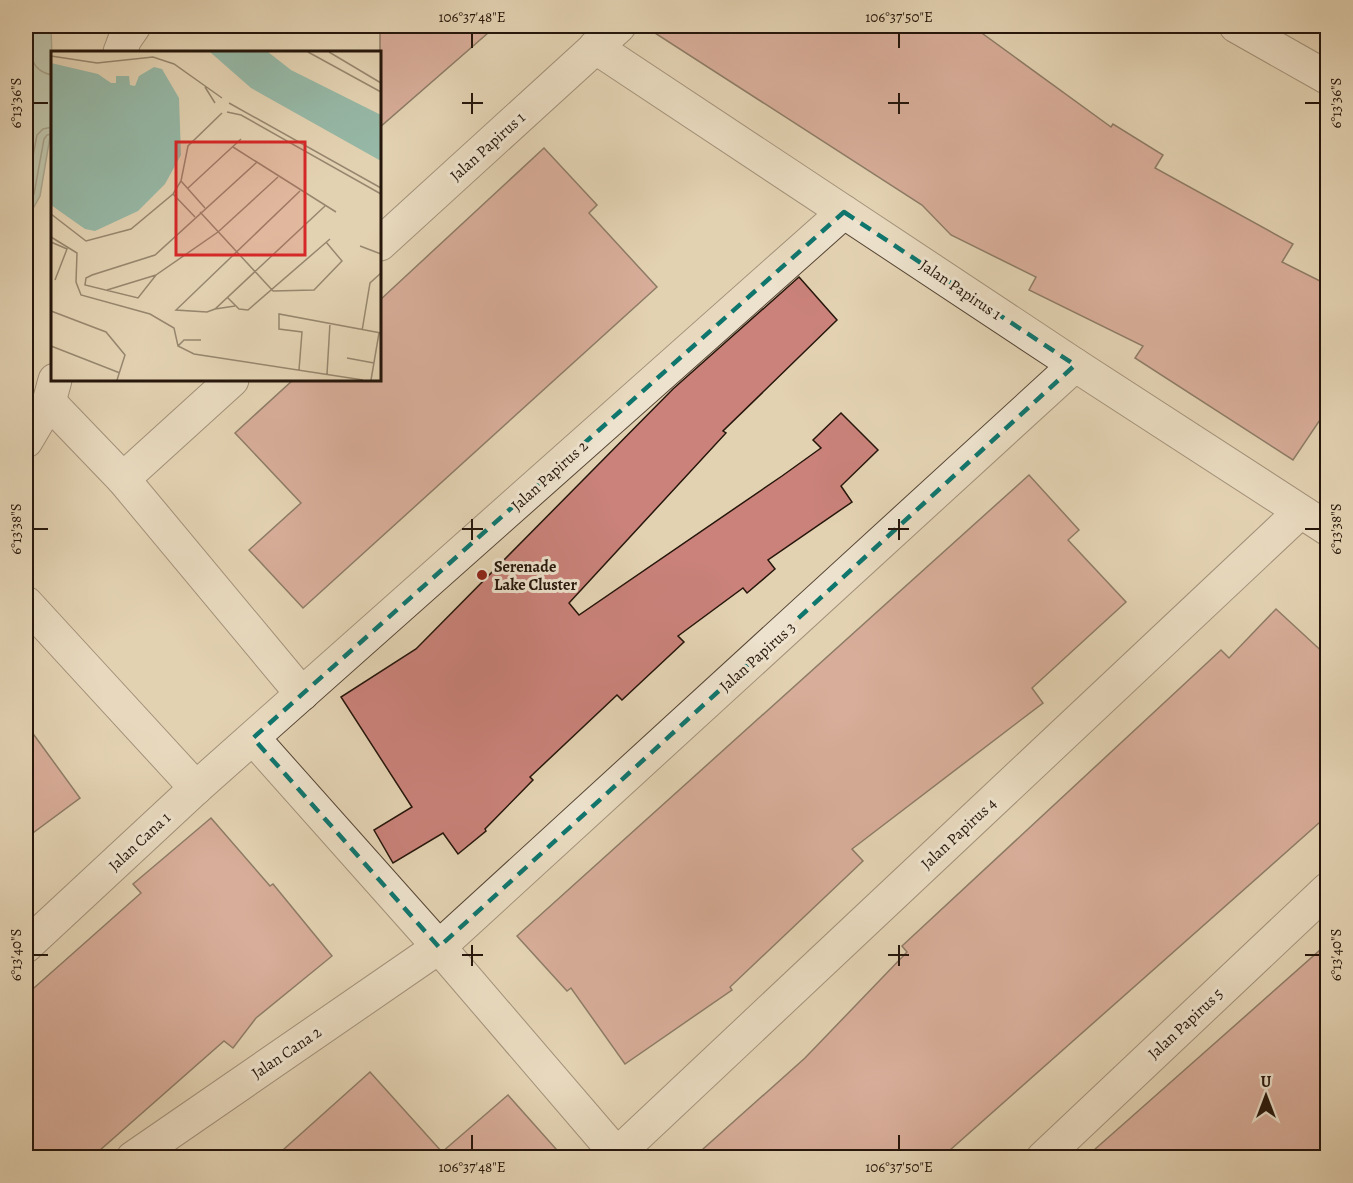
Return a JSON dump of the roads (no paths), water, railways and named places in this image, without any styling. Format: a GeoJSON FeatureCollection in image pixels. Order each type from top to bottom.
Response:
{"type":"FeatureCollection","features":[{"type":"Feature","properties":{"kind":"street"},"geometry":{"type":"LineString","coordinates":[[120,51],[134,26]]}},
{"type":"Feature","properties":{"kind":"street"},"geometry":{"type":"LineString","coordinates":[[1236,26],[1328,78]]}},
{"type":"Feature","properties":{"kind":"street","name":"Jalan Papirus 1"},"geometry":{"type":"LineString","coordinates":[[381,243],[607,36],[844,212],[1328,530]]}},
{"type":"Feature","properties":{"kind":"street","name":"Jalan Papirus 2"},"geometry":{"type":"LineString","coordinates":[[253,738],[844,212]]}},
{"type":"Feature","properties":{"kind":"street","name":"Jalan Papirus 3"},"geometry":{"type":"LineString","coordinates":[[439,947],[1075,365]]}},
{"type":"Feature","properties":{"kind":"street"},"geometry":{"type":"LineString","coordinates":[[123,479],[231,381]]}},
{"type":"Feature","properties":{"kind":"street"},"geometry":{"type":"LineString","coordinates":[[26,441],[52,391],[302,694]]}},
{"type":"Feature","properties":{"kind":"street","name":"Jalan Papirus 4"},"geometry":{"type":"LineString","coordinates":[[616,1156],[1299,512]]}},
{"type":"Feature","properties":{"kind":"street"},"geometry":{"type":"LineString","coordinates":[[26,603],[196,788]]}},
{"type":"Feature","properties":{"kind":"street"},"geometry":{"type":"LineString","coordinates":[[253,738],[439,947],[616,1156]]}},
{"type":"Feature","properties":{"kind":"street","name":"Jalan Cana 1"},"geometry":{"type":"LineString","coordinates":[[26,946],[253,738]]}},
{"type":"Feature","properties":{"kind":"street","name":"Jalan Papirus 5"},"geometry":{"type":"LineString","coordinates":[[1043,1158],[1328,889]]}},
{"type":"Feature","properties":{"kind":"street","name":"Jalan Cana 2"},"geometry":{"type":"LineString","coordinates":[[133,1158],[439,947]]}},
{"type":"Feature","properties":{"kind":"water"},"geometry":{"type":"Polygon","coordinates":[[[26,26],[51,26],[50,137],[40,196],[26,221],[26,26]]]}},
{"type":"Feature","properties":{"kind":"place","name":"Serenade Lake Cluster"},"geometry":{"type":"Point","coordinates":[482,575]}}]}
